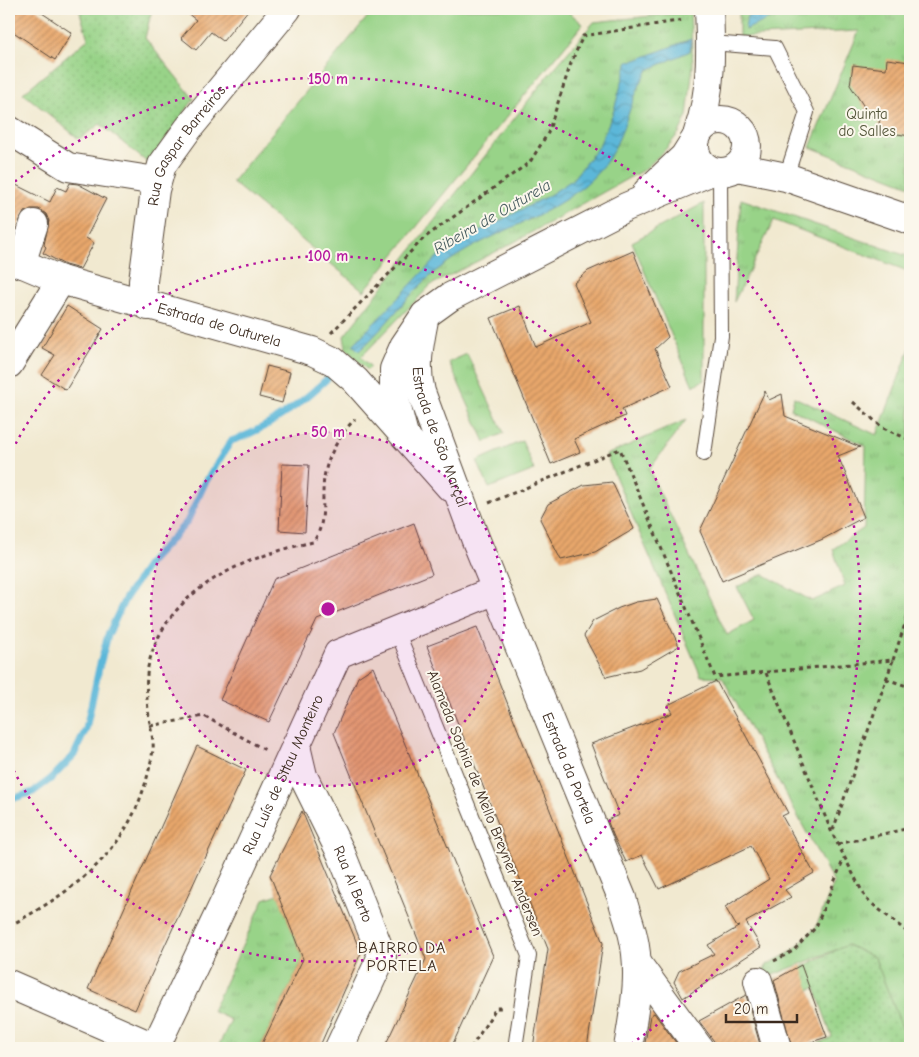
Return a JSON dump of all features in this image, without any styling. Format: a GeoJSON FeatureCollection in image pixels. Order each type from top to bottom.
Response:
{"type":"FeatureCollection","features":[{"type":"Feature","properties":{"kind":"street","name":"Rua Gaspar Barreiros"},"geometry":{"type":"LineString","coordinates":[[148,306],[143,294],[143,281],[156,181],[162,165],[188,129],[287,9]]}},
{"type":"Feature","properties":{"kind":"street"},"geometry":{"type":"LineString","coordinates":[[710,12],[711,55],[709,92],[697,135],[696,154],[699,161],[730,156],[910,220]]}},
{"type":"Feature","properties":{"kind":"street"},"geometry":{"type":"LineString","coordinates":[[711,55],[730,156]]}},
{"type":"Feature","properties":{"kind":"street"},"geometry":{"type":"LineString","coordinates":[[697,135],[711,121],[726,120],[730,156]]}},
{"type":"Feature","properties":{"kind":"street"},"geometry":{"type":"LineString","coordinates":[[9,130],[68,167],[156,181]]}},
{"type":"Feature","properties":{"kind":"street","name":"Estrada de São Marçal"},"geometry":{"type":"LineString","coordinates":[[626,207],[668,174],[684,157],[697,135]]}},
{"type":"Feature","properties":{"kind":"street","name":"Estrada de São Marçal"},"geometry":{"type":"LineString","coordinates":[[462,505],[404,435],[394,396],[394,369],[404,346],[425,315],[450,297],[730,156]]}},
{"type":"Feature","properties":{"kind":"street"},"geometry":{"type":"LineString","coordinates":[[15,261],[34,224]]}},
{"type":"Feature","properties":{"kind":"street","name":"Estrada de Outurela"},"geometry":{"type":"LineString","coordinates":[[15,261],[61,280],[148,306],[312,350],[333,361],[355,380],[404,435]]}},
{"type":"Feature","properties":{"kind":"street"},"geometry":{"type":"LineString","coordinates":[[9,364],[61,280]]}},
{"type":"Feature","properties":{"kind":"street","name":"Estrada de São Marçal"},"geometry":{"type":"LineString","coordinates":[[425,315],[417,363],[417,378],[462,505]]}},
{"type":"Feature","properties":{"kind":"street"},"geometry":{"type":"LineString","coordinates":[[355,380],[378,384],[394,379],[417,363]]}},
{"type":"Feature","properties":{"kind":"street","name":"Estrada da Portela"},"geometry":{"type":"LineString","coordinates":[[462,505],[622,898],[633,936],[637,963],[637,988],[628,1048]]}},
{"type":"Feature","properties":{"kind":"street","name":"Rua Luís de Sttau Monteiro"},"geometry":{"type":"LineString","coordinates":[[155,1048],[338,654],[496,590]]}},
{"type":"Feature","properties":{"kind":"street","name":"Rua Al Berto"},"geometry":{"type":"LineString","coordinates":[[292,755],[341,853],[382,956],[339,1048]]}},
{"type":"Feature","properties":{"kind":"street"},"geometry":{"type":"LineString","coordinates":[[637,963],[699,1048]]}},
{"type":"Feature","properties":{"kind":"street"},"geometry":{"type":"LineString","coordinates":[[758,981],[777,1048]]}},
{"type":"Feature","properties":{"kind":"street"},"geometry":{"type":"LineString","coordinates":[[9,984],[155,1048]]}},
{"type":"Feature","properties":{"kind":"lane"},"geometry":{"type":"LineString","coordinates":[[711,55],[775,48],[807,112],[786,177]]}},
{"type":"Feature","properties":{"kind":"lane"},"geometry":{"type":"LineString","coordinates":[[704,454],[721,336],[730,156]]}},
{"type":"Feature","properties":{"kind":"lane","name":"Alameda Sophia de Mello Breyner Andersen"},"geometry":{"type":"LineString","coordinates":[[397,631],[529,956],[515,1048]]}},
{"type":"Feature","properties":{"kind":"path"},"geometry":{"type":"LineString","coordinates":[[329,340],[331,333],[424,238],[530,162],[548,133],[571,63],[583,36],[710,12]]}},
{"type":"Feature","properties":{"kind":"path"},"geometry":{"type":"LineString","coordinates":[[9,926],[48,905],[91,873],[116,845],[130,824],[147,776],[153,747],[147,708],[148,668],[159,635],[178,607],[225,571],[274,551],[313,542],[322,531],[324,476],[332,452],[347,427],[374,401]]}},
{"type":"Feature","properties":{"kind":"path"},"geometry":{"type":"LineString","coordinates":[[853,402],[883,428],[910,440]]}},
{"type":"Feature","properties":{"kind":"path"},"geometry":{"type":"LineString","coordinates":[[462,505],[620,450],[716,677],[893,660]]}},
{"type":"Feature","properties":{"kind":"path"},"geometry":{"type":"LineString","coordinates":[[832,833],[910,609]]}},
{"type":"Feature","properties":{"kind":"path"},"geometry":{"type":"LineString","coordinates":[[766,673],[832,833],[866,899],[910,934]]}},
{"type":"Feature","properties":{"kind":"path"},"geometry":{"type":"LineString","coordinates":[[886,679],[910,687]]}},
{"type":"Feature","properties":{"kind":"path"},"geometry":{"type":"LineString","coordinates":[[150,726],[204,716],[292,755]]}},
{"type":"Feature","properties":{"kind":"path"},"geometry":{"type":"LineString","coordinates":[[838,844],[910,828]]}},
{"type":"Feature","properties":{"kind":"path"},"geometry":{"type":"LineString","coordinates":[[758,981],[767,965],[793,951],[816,927],[844,858]]}},
{"type":"Feature","properties":{"kind":"path"},"geometry":{"type":"LineString","coordinates":[[470,1048],[496,1008],[522,1006]]}},
{"type":"Feature","properties":{"kind":"green space"},"geometry":{"type":"Polygon","coordinates":[[[79,9],[152,9],[145,38],[194,99],[148,163],[100,124],[79,139],[23,93],[88,39],[79,9]]]}},
{"type":"Feature","properties":{"kind":"green space"},"geometry":{"type":"Polygon","coordinates":[[[374,9],[565,9],[583,24],[364,291],[232,182],[374,9]]]}},
{"type":"Feature","properties":{"kind":"green space","name":"Quinta do Salles"},"geometry":{"type":"Polygon","coordinates":[[[739,9],[910,9],[910,186],[810,147],[859,31],[739,37],[739,9]]]}},
{"type":"Feature","properties":{"kind":"green space"},"geometry":{"type":"Polygon","coordinates":[[[690,12],[693,65],[687,116],[679,133],[664,151],[645,169],[507,246],[431,285],[361,357],[371,367],[367,370],[346,349],[344,336],[546,78],[594,22],[690,12]]]}},
{"type":"Feature","properties":{"kind":"green space"},"geometry":{"type":"Polygon","coordinates":[[[741,199],[910,257],[910,272],[774,220],[734,302],[741,199]]]}},
{"type":"Feature","properties":{"kind":"green space"},"geometry":{"type":"Polygon","coordinates":[[[704,203],[704,380],[693,386],[632,242],[704,203]]]}},
{"type":"Feature","properties":{"kind":"green space"},"geometry":{"type":"Polygon","coordinates":[[[910,348],[910,1048],[875,959],[848,945],[758,981],[767,965],[793,951],[816,927],[834,883],[722,677],[701,676],[606,455],[686,420],[649,470],[727,635],[754,620],[737,587],[763,574],[812,601],[845,586],[833,549],[864,528],[866,446],[791,409],[794,397],[877,435],[910,348]]]}},
{"type":"Feature","properties":{"kind":"green space"},"geometry":{"type":"Polygon","coordinates":[[[467,354],[504,433],[485,442],[449,362],[467,354]]]}},
{"type":"Feature","properties":{"kind":"green space"},"geometry":{"type":"Polygon","coordinates":[[[522,441],[534,470],[489,488],[477,461],[522,441]]]}},
{"type":"Feature","properties":{"kind":"green space"},"geometry":{"type":"Polygon","coordinates":[[[278,894],[303,959],[260,1048],[218,1047],[231,1020],[212,1011],[264,899],[278,894]]]}},
{"type":"Feature","properties":{"kind":"green space"},"geometry":{"type":"Polygon","coordinates":[[[847,945],[875,958],[910,1048],[808,1048],[832,1037],[815,988],[775,1004],[766,984],[847,945]]]}},
{"type":"Feature","properties":{"kind":"water"},"geometry":{"type":"Polygon","coordinates":[[[764,9],[791,9],[745,30],[747,16],[764,9]]]}},
{"type":"Feature","properties":{"kind":"water"},"geometry":{"type":"Polygon","coordinates":[[[691,39],[690,51],[648,70],[641,82],[621,134],[608,159],[584,186],[547,210],[486,240],[448,262],[413,293],[359,351],[353,345],[445,249],[548,196],[572,180],[599,146],[613,113],[628,61],[636,60],[691,39]]]}},
{"type":"Feature","properties":{"kind":"building"},"geometry":{"type":"Polygon","coordinates":[[[9,9],[36,9],[72,33],[55,60],[9,29],[9,9]]]}},
{"type":"Feature","properties":{"kind":"building"},"geometry":{"type":"Polygon","coordinates":[[[182,9],[249,9],[223,41],[211,32],[196,50],[181,38],[196,20],[182,9]]]}},
{"type":"Feature","properties":{"kind":"building"},"geometry":{"type":"Polygon","coordinates":[[[887,59],[910,62],[910,136],[878,131],[880,117],[870,116],[850,85],[853,65],[886,69],[887,59]]]}},
{"type":"Feature","properties":{"kind":"building"},"geometry":{"type":"Polygon","coordinates":[[[70,183],[78,184],[106,199],[86,238],[94,243],[80,269],[65,265],[43,253],[46,247],[44,245],[49,221],[46,214],[39,209],[31,209],[24,212],[15,231],[9,227],[9,194],[14,184],[50,202],[57,187],[66,191],[70,183]]]}},
{"type":"Feature","properties":{"kind":"building"},"geometry":{"type":"Polygon","coordinates":[[[633,251],[668,337],[655,349],[672,386],[622,409],[625,416],[574,439],[580,452],[551,464],[491,318],[520,306],[536,347],[591,322],[574,283],[588,271],[633,251]]]}},
{"type":"Feature","properties":{"kind":"building"},"geometry":{"type":"Polygon","coordinates":[[[67,306],[103,329],[66,390],[42,375],[55,355],[42,348],[67,306]]]}},
{"type":"Feature","properties":{"kind":"building"},"geometry":{"type":"Polygon","coordinates":[[[267,366],[290,372],[282,403],[259,397],[267,366]]]}},
{"type":"Feature","properties":{"kind":"building"},"geometry":{"type":"Polygon","coordinates":[[[765,391],[769,400],[782,394],[785,416],[860,447],[838,456],[864,517],[823,539],[722,581],[700,531],[765,391]]]}},
{"type":"Feature","properties":{"kind":"building"},"geometry":{"type":"Polygon","coordinates":[[[282,464],[309,465],[305,532],[279,530],[282,464]]]}},
{"type":"Feature","properties":{"kind":"building"},"geometry":{"type":"Polygon","coordinates":[[[612,482],[634,529],[595,552],[561,560],[540,519],[548,504],[584,485],[612,482]]]}},
{"type":"Feature","properties":{"kind":"building"},"geometry":{"type":"Polygon","coordinates":[[[414,523],[432,574],[317,620],[269,722],[220,700],[274,579],[414,523]]]}},
{"type":"Feature","properties":{"kind":"building"},"geometry":{"type":"Polygon","coordinates":[[[657,599],[679,646],[640,669],[606,677],[584,636],[593,621],[636,602],[657,599]]]}},
{"type":"Feature","properties":{"kind":"building"},"geometry":{"type":"Polygon","coordinates":[[[477,627],[603,943],[587,1048],[533,1048],[548,949],[427,646],[477,627]]]}},
{"type":"Feature","properties":{"kind":"building"},"geometry":{"type":"Polygon","coordinates":[[[373,667],[493,956],[451,1048],[384,1048],[426,959],[334,733],[358,677],[373,667]]]}},
{"type":"Feature","properties":{"kind":"building"},"geometry":{"type":"Polygon","coordinates":[[[716,681],[788,813],[782,816],[814,873],[785,890],[791,897],[746,922],[761,947],[683,998],[674,982],[679,971],[714,954],[708,945],[740,926],[737,927],[725,907],[769,879],[751,846],[659,889],[642,855],[626,862],[614,837],[607,820],[619,815],[591,744],[672,713],[668,705],[716,681]]]}},
{"type":"Feature","properties":{"kind":"building"},"geometry":{"type":"Polygon","coordinates":[[[197,746],[246,770],[135,1010],[88,989],[197,746]]]}},
{"type":"Feature","properties":{"kind":"building"},"geometry":{"type":"Polygon","coordinates":[[[302,811],[361,953],[319,1048],[260,1048],[303,959],[270,875],[302,811]]]}},
{"type":"Feature","properties":{"kind":"building"},"geometry":{"type":"Polygon","coordinates":[[[801,965],[827,1037],[792,1048],[774,980],[801,965]]]}},
{"type":"Feature","properties":{"kind":"building"},"geometry":{"type":"Polygon","coordinates":[[[746,995],[761,1048],[719,1048],[699,1021],[746,995]]]}},
{"type":"Feature","properties":{"kind":"building"},"geometry":{"type":"Polygon","coordinates":[[[654,1013],[680,1048],[644,1048],[650,1016],[654,1013]]]}},
{"type":"Feature","properties":{"kind":"waterway","name":"Ribeira de Outurela"},"geometry":{"type":"LineString","coordinates":[[9,800],[33,792],[52,778],[74,755],[86,729],[108,635],[125,599],[149,563],[187,522],[205,483],[231,441],[258,430],[284,414],[330,376]]}},
{"type":"Feature","properties":{"kind":"district","name":"BAIRRO DA PORTELA"},"geometry":{"type":"Point","coordinates":[402,957]}}]}
